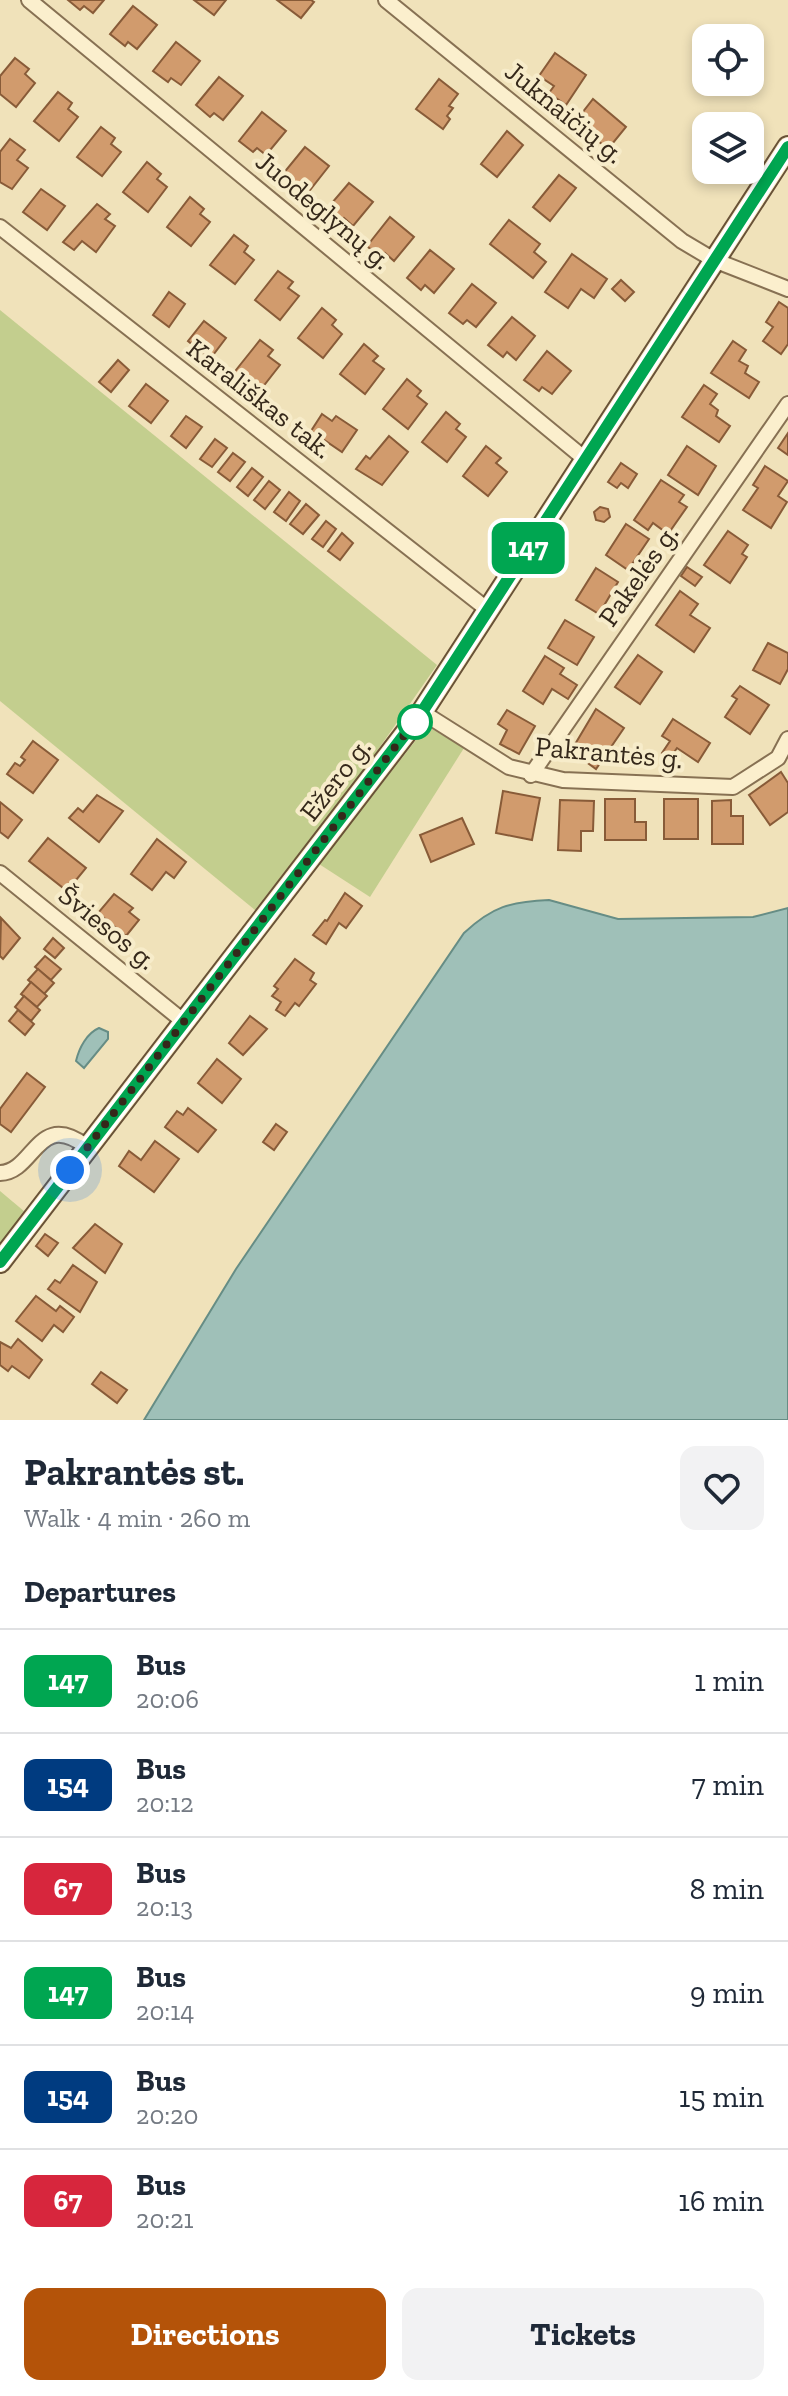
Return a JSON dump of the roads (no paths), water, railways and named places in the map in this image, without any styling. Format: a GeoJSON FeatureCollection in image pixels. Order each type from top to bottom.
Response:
{"type":"FeatureCollection","features":[{"type":"Feature","properties":{"kind":"main road","name":"Ežero g."},"geometry":{"type":"LineString","coordinates":[[0,1262],[422,712],[788,147]]}},
{"type":"Feature","properties":{"kind":"street","name":"Juodeglynų g."},"geometry":{"type":"LineString","coordinates":[[29,0],[585,459]]}},
{"type":"Feature","properties":{"kind":"street","name":"Juknaičių g."},"geometry":{"type":"LineString","coordinates":[[386,0],[682,241],[714,260],[788,289]]}},
{"type":"Feature","properties":{"kind":"street","name":"Karališkas tak."},"geometry":{"type":"LineString","coordinates":[[0,227],[488,610]]}},
{"type":"Feature","properties":{"kind":"street","name":"Pakelės g."},"geometry":{"type":"LineString","coordinates":[[531,775],[788,404]]}},
{"type":"Feature","properties":{"kind":"street","name":"Pakrantės g."},"geometry":{"type":"LineString","coordinates":[[422,712],[486,755],[531,775],[563,780],[733,787],[778,758],[788,739]]}},
{"type":"Feature","properties":{"kind":"street","name":"Šviesos g."},"geometry":{"type":"LineString","coordinates":[[0,873],[183,1021]]}},
{"type":"Feature","properties":{"kind":"street"},"geometry":{"type":"LineString","coordinates":[[0,1173],[12,1171],[40,1142],[61,1135],[72,1137],[87,1147]]}},
{"type":"Feature","properties":{"kind":"water"},"geometry":{"type":"Polygon","coordinates":[[[549,900],[618,919],[753,917],[788,908],[788,1420],[144,1420],[236,1269],[464,933],[503,907],[549,900]]]}},
{"type":"Feature","properties":{"kind":"water"},"geometry":{"type":"Polygon","coordinates":[[[99,1028],[108,1032],[108,1039],[84,1068],[76,1061],[79,1051],[87,1037],[99,1028]]]}}]}
